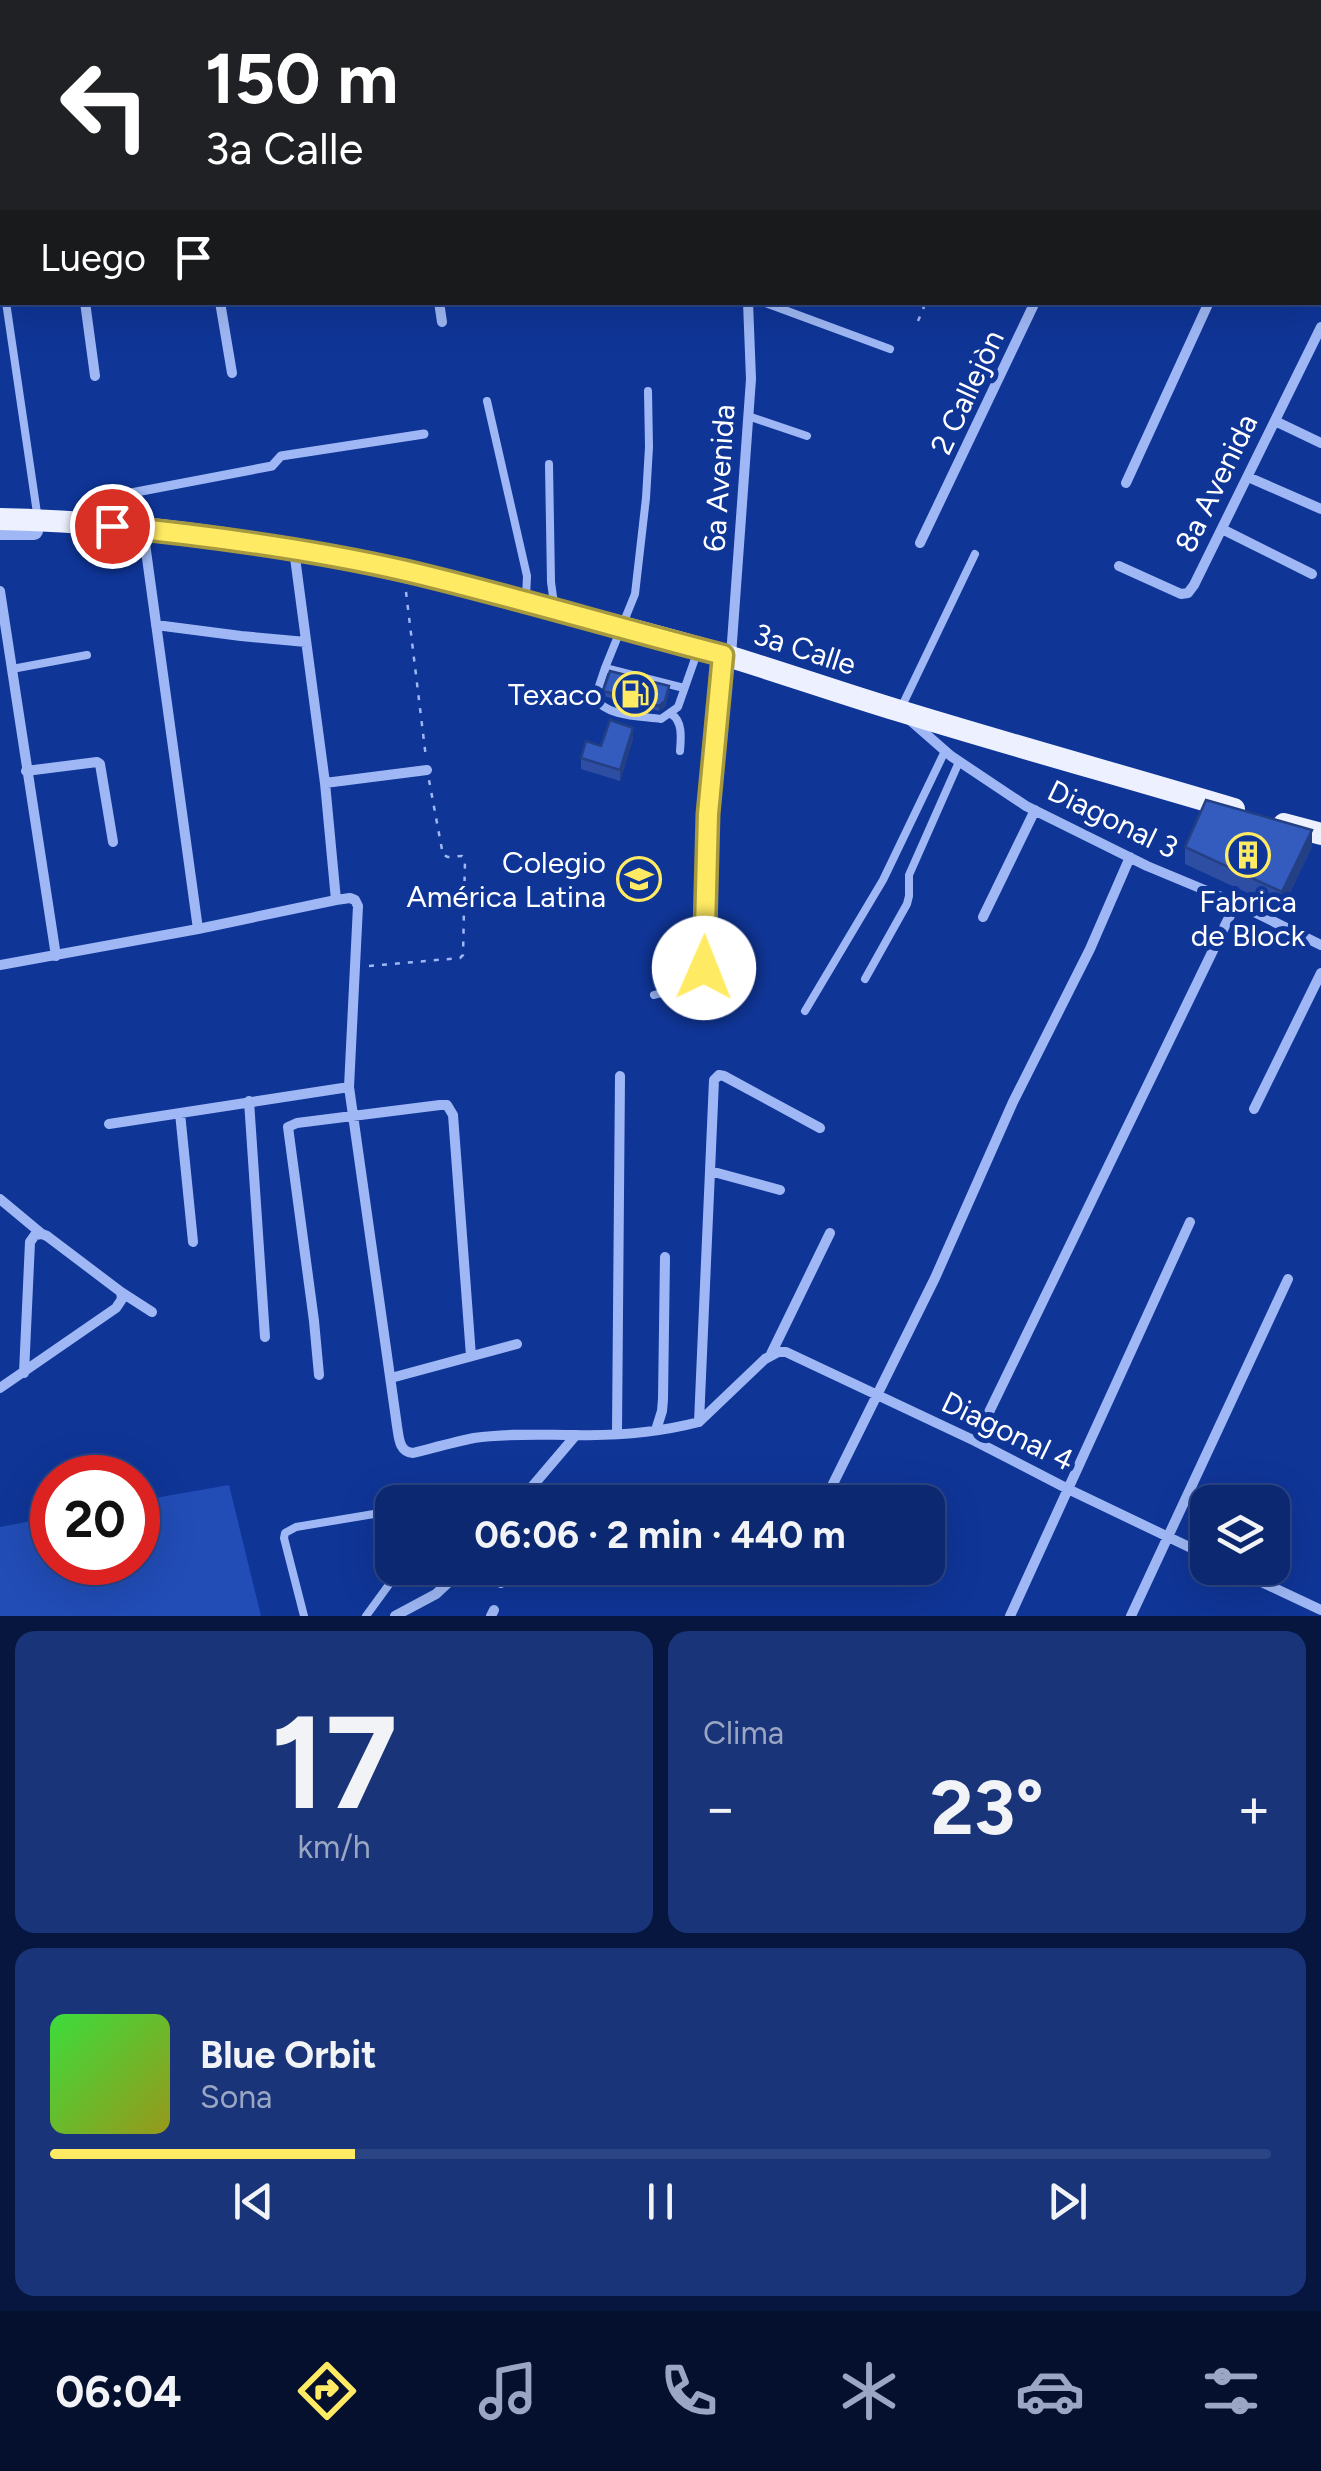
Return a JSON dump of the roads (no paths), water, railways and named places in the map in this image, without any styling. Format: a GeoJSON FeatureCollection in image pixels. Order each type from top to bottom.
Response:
{"type":"FeatureCollection","features":[{"type":"Feature","properties":{"kind":"main road","name":"3a Calle"},"geometry":{"type":"LineString","coordinates":[[0,519],[141,529],[403,570],[727,656],[900,711],[1321,834]]}},
{"type":"Feature","properties":{"kind":"street"},"geometry":{"type":"LineString","coordinates":[[85,305],[95,376]]}},
{"type":"Feature","properties":{"kind":"street"},"geometry":{"type":"LineString","coordinates":[[221,305],[232,373]]}},
{"type":"Feature","properties":{"kind":"street"},"geometry":{"type":"LineString","coordinates":[[440,305],[442,322]]}},
{"type":"Feature","properties":{"kind":"street","name":"6a Avenida"},"geometry":{"type":"LineString","coordinates":[[727,656],[748,416],[748,305]]}},
{"type":"Feature","properties":{"kind":"street"},"geometry":{"type":"LineString","coordinates":[[1126,483],[1208,305]]}},
{"type":"Feature","properties":{"kind":"street","name":"8a Avenida"},"geometry":{"type":"LineString","coordinates":[[1119,566],[1181,594],[1188,593],[1321,328]]}},
{"type":"Feature","properties":{"kind":"street"},"geometry":{"type":"LineString","coordinates":[[1275,421],[1321,443]]}},
{"type":"Feature","properties":{"kind":"street"},"geometry":{"type":"LineString","coordinates":[[198,929],[156,624],[141,529],[131,493],[272,466],[281,456],[424,434]]}},
{"type":"Feature","properties":{"kind":"street"},"geometry":{"type":"LineString","coordinates":[[1248,477],[1321,508]]}},
{"type":"Feature","properties":{"kind":"street"},"geometry":{"type":"LineString","coordinates":[[920,544],[940,501]]}},
{"type":"Feature","properties":{"kind":"street","name":"3a Calle"},"geometry":{"type":"LineString","coordinates":[[0,510],[56,514],[80,523]]}},
{"type":"Feature","properties":{"kind":"street","name":"3a Calle"},"geometry":{"type":"LineString","coordinates":[[0,531],[44,530],[80,523]]}},
{"type":"Feature","properties":{"kind":"street"},"geometry":{"type":"LineString","coordinates":[[1222,529],[1312,574]]}},
{"type":"Feature","properties":{"kind":"street"},"geometry":{"type":"LineString","coordinates":[[294,550],[326,783],[336,900]]}},
{"type":"Feature","properties":{"kind":"street"},"geometry":{"type":"LineString","coordinates":[[0,591],[6,670],[56,956]]}},
{"type":"Feature","properties":{"kind":"street"},"geometry":{"type":"LineString","coordinates":[[156,624],[306,642]]}},
{"type":"Feature","properties":{"kind":"street","name":"Diagonal 3"},"geometry":{"type":"LineString","coordinates":[[900,711],[960,762],[1036,810],[1321,944]]}},
{"type":"Feature","properties":{"kind":"street"},"geometry":{"type":"LineString","coordinates":[[26,770],[100,764],[113,842]]}},
{"type":"Feature","properties":{"kind":"street"},"geometry":{"type":"LineString","coordinates":[[326,783],[427,770]]}},
{"type":"Feature","properties":{"kind":"street"},"geometry":{"type":"LineString","coordinates":[[983,918],[1036,810]]}},
{"type":"Feature","properties":{"kind":"street"},"geometry":{"type":"LineString","coordinates":[[832,1485],[935,1278],[1012,1102],[1090,950],[1130,857]]}},
{"type":"Feature","properties":{"kind":"street"},"geometry":{"type":"LineString","coordinates":[[0,965],[336,900],[355,900],[358,906],[349,1086],[399,1441],[407,1452],[475,1438],[656,1430],[699,1422],[771,1355],[830,1233]]}},
{"type":"Feature","properties":{"kind":"street"},"geometry":{"type":"LineString","coordinates":[[976,1441],[1236,903]]}},
{"type":"Feature","properties":{"kind":"street"},"geometry":{"type":"LineString","coordinates":[[1254,1109],[1321,973]]}},
{"type":"Feature","properties":{"kind":"street"},"geometry":{"type":"LineString","coordinates":[[618,1432],[620,1076]]}},
{"type":"Feature","properties":{"kind":"street"},"geometry":{"type":"LineString","coordinates":[[699,1422],[714,1080],[724,1076],[820,1128]]}},
{"type":"Feature","properties":{"kind":"street"},"geometry":{"type":"LineString","coordinates":[[109,1124],[349,1086]]}},
{"type":"Feature","properties":{"kind":"street"},"geometry":{"type":"LineString","coordinates":[[250,1101],[265,1338]]}},
{"type":"Feature","properties":{"kind":"street"},"geometry":{"type":"LineString","coordinates":[[319,1375],[288,1127],[440,1104],[452,1110],[471,1356]]}},
{"type":"Feature","properties":{"kind":"street"},"geometry":{"type":"LineString","coordinates":[[180,1112],[194,1242]]}},
{"type":"Feature","properties":{"kind":"street"},"geometry":{"type":"LineString","coordinates":[[710,1170],[780,1190]]}},
{"type":"Feature","properties":{"kind":"street"},"geometry":{"type":"LineString","coordinates":[[0,1199],[42,1234],[152,1312]]}},
{"type":"Feature","properties":{"kind":"street"},"geometry":{"type":"LineString","coordinates":[[1010,1616],[1190,1222]]}},
{"type":"Feature","properties":{"kind":"street"},"geometry":{"type":"LineString","coordinates":[[24,1372],[30,1242],[35,1235],[42,1234]]}},
{"type":"Feature","properties":{"kind":"street"},"geometry":{"type":"LineString","coordinates":[[656,1430],[662,1411],[665,1257]]}},
{"type":"Feature","properties":{"kind":"street"},"geometry":{"type":"LineString","coordinates":[[1130,1616],[1288,1280]]}},
{"type":"Feature","properties":{"kind":"street"},"geometry":{"type":"LineString","coordinates":[[0,1388],[116,1308],[122,1299],[121,1292]]}},
{"type":"Feature","properties":{"kind":"street"},"geometry":{"type":"LineString","coordinates":[[391,1378],[517,1344]]}},
{"type":"Feature","properties":{"kind":"street","name":"Diagonal 4"},"geometry":{"type":"LineString","coordinates":[[771,1355],[786,1352],[1190,1548]]}},
{"type":"Feature","properties":{"kind":"street"},"geometry":{"type":"LineString","coordinates":[[533,1485],[576,1435]]}},
{"type":"Feature","properties":{"kind":"street"},"geometry":{"type":"LineString","coordinates":[[395,1616],[447,1585]]}},
{"type":"Feature","properties":{"kind":"street"},"geometry":{"type":"LineString","coordinates":[[1271,1585],[1320,1606]]}},
{"type":"Feature","properties":{"kind":"lane"},"geometry":{"type":"LineString","coordinates":[[6,305],[37,513]]}},
{"type":"Feature","properties":{"kind":"lane"},"geometry":{"type":"LineString","coordinates":[[771,305],[890,349]]}},
{"type":"Feature","properties":{"kind":"lane","name":"2 Callejòn"},"geometry":{"type":"LineString","coordinates":[[940,501],[1034,305]]}},
{"type":"Feature","properties":{"kind":"lane"},"geometry":{"type":"LineString","coordinates":[[648,391],[646,498],[635,594],[604,668],[595,698],[598,705],[606,710],[661,720],[678,706],[698,648]]}},
{"type":"Feature","properties":{"kind":"lane"},"geometry":{"type":"LineString","coordinates":[[487,401],[527,576],[526,601]]}},
{"type":"Feature","properties":{"kind":"lane"},"geometry":{"type":"LineString","coordinates":[[748,416],[807,436]]}},
{"type":"Feature","properties":{"kind":"lane"},"geometry":{"type":"LineString","coordinates":[[549,464],[555,608]]}},
{"type":"Feature","properties":{"kind":"lane"},"geometry":{"type":"LineString","coordinates":[[900,711],[976,554]]}},
{"type":"Feature","properties":{"kind":"lane"},"geometry":{"type":"LineString","coordinates":[[6,670],[87,656]]}},
{"type":"Feature","properties":{"kind":"lane"},"geometry":{"type":"LineString","coordinates":[[654,995],[687,986],[704,968],[708,814],[727,656]]}},
{"type":"Feature","properties":{"kind":"lane"},"geometry":{"type":"LineString","coordinates":[[604,668],[684,688]]}},
{"type":"Feature","properties":{"kind":"lane"},"geometry":{"type":"LineString","coordinates":[[670,714],[679,722],[680,751]]}},
{"type":"Feature","properties":{"kind":"lane"},"geometry":{"type":"LineString","coordinates":[[805,1011],[883,880],[945,751]]}},
{"type":"Feature","properties":{"kind":"lane"},"geometry":{"type":"LineString","coordinates":[[866,979],[907,904],[909,875],[960,762]]}},
{"type":"Feature","properties":{"kind":"lane"},"geometry":{"type":"LineString","coordinates":[[304,1616],[285,1532],[375,1513]]}},
{"type":"Feature","properties":{"kind":"lane"},"geometry":{"type":"LineString","coordinates":[[366,1616],[389,1585]]}},
{"type":"Feature","properties":{"kind":"place","name":"Texaco"},"geometry":{"type":"Point","coordinates":[635,694]}},
{"type":"Feature","properties":{"kind":"place","name":"Fabrica de Block"},"geometry":{"type":"Point","coordinates":[1248,855]}},
{"type":"Feature","properties":{"kind":"place","name":"Colegio América Latina"},"geometry":{"type":"Point","coordinates":[639,879]}}]}
